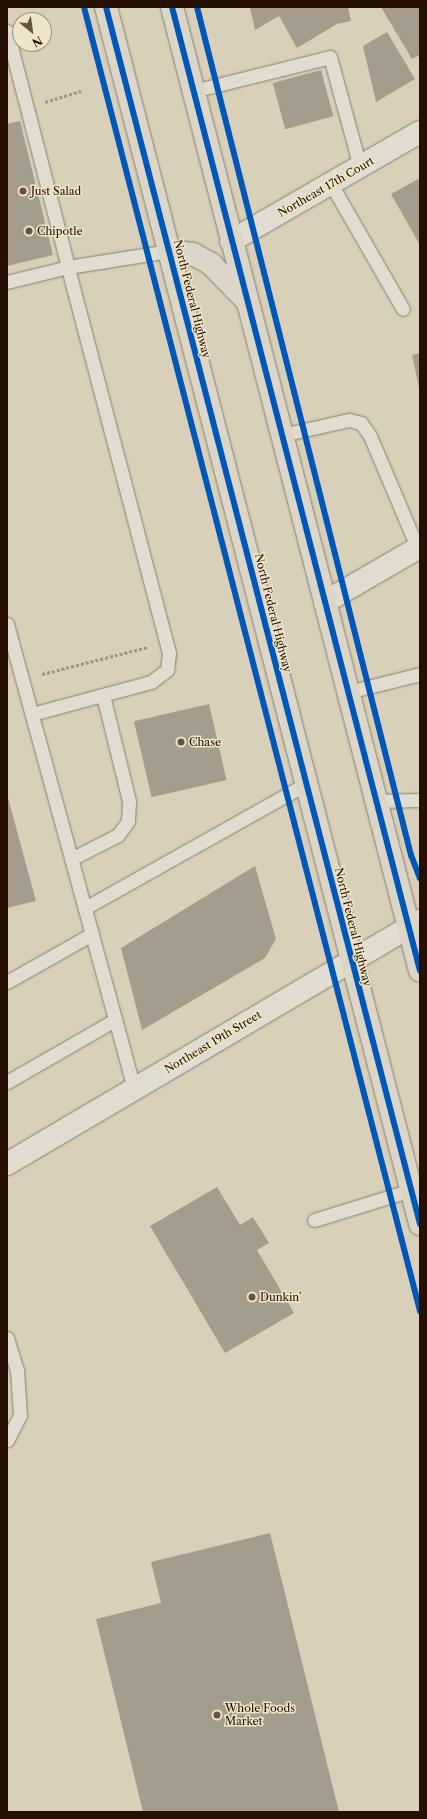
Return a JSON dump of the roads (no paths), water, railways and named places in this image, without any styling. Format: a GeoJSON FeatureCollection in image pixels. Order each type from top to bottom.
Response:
{"type":"FeatureCollection","features":[{"type":"Feature","properties":{"kind":"main road","name":"North Federal Highway"},"geometry":{"type":"LineString","coordinates":[[106,7],[420,1224]]}},
{"type":"Feature","properties":{"kind":"main road"},"geometry":{"type":"LineString","coordinates":[[172,7],[376,801],[414,925],[420,971]]}},
{"type":"Feature","properties":{"kind":"main road"},"geometry":{"type":"LineString","coordinates":[[169,252],[193,254],[211,264],[247,302]]}},
{"type":"Feature","properties":{"kind":"street","name":"Northeast 17th Court"},"geometry":{"type":"LineString","coordinates":[[232,241],[420,132]]}},
{"type":"Feature","properties":{"kind":"street"},"geometry":{"type":"LineString","coordinates":[[325,602],[419,550]]}},
{"type":"Feature","properties":{"kind":"street","name":"Northeast 19th Street"},"geometry":{"type":"LineString","coordinates":[[7,1164],[351,960],[414,925]]}},
{"type":"Feature","properties":{"kind":"lane"},"geometry":{"type":"LineString","coordinates":[[7,31],[166,642],[167,670],[151,682],[32,714]]}},
{"type":"Feature","properties":{"kind":"lane"},"geometry":{"type":"LineString","coordinates":[[193,91],[330,57],[360,167]]}},
{"type":"Feature","properties":{"kind":"lane"},"geometry":{"type":"LineString","coordinates":[[331,184],[403,309]]}},
{"type":"Feature","properties":{"kind":"lane"},"geometry":{"type":"LineString","coordinates":[[7,282],[68,267],[169,252]]}},
{"type":"Feature","properties":{"kind":"lane"},"geometry":{"type":"LineString","coordinates":[[282,435],[349,420],[361,423],[370,436],[419,550]]}},
{"type":"Feature","properties":{"kind":"lane"},"geometry":{"type":"LineString","coordinates":[[7,624],[134,1089]]}},
{"type":"Feature","properties":{"kind":"lane"},"geometry":{"type":"LineString","coordinates":[[348,692],[420,674]]}},
{"type":"Feature","properties":{"kind":"lane"},"geometry":{"type":"LineString","coordinates":[[71,859],[118,835],[128,821],[129,801],[103,695]]}},
{"type":"Feature","properties":{"kind":"lane"},"geometry":{"type":"LineString","coordinates":[[85,908],[306,784]]}},
{"type":"Feature","properties":{"kind":"lane"},"geometry":{"type":"LineString","coordinates":[[376,801],[420,800]]}},
{"type":"Feature","properties":{"kind":"lane"},"geometry":{"type":"LineString","coordinates":[[7,982],[92,934]]}},
{"type":"Feature","properties":{"kind":"lane"},"geometry":{"type":"LineString","coordinates":[[7,1082],[115,1020]]}},
{"type":"Feature","properties":{"kind":"lane"},"geometry":{"type":"LineString","coordinates":[[314,1220],[411,1190]]}},
{"type":"Feature","properties":{"kind":"lane"},"geometry":{"type":"LineString","coordinates":[[7,1338],[17,1370],[20,1415],[7,1440]]}},
{"type":"Feature","properties":{"kind":"place","name":"Just Salad"},"geometry":{"type":"Point","coordinates":[23,191]}},
{"type":"Feature","properties":{"kind":"place","name":"Chipotle"},"geometry":{"type":"Point","coordinates":[29,231]}},
{"type":"Feature","properties":{"kind":"place","name":"Chase"},"geometry":{"type":"Point","coordinates":[181,742]}},
{"type":"Feature","properties":{"kind":"place","name":"Dunkin'"},"geometry":{"type":"Point","coordinates":[252,1297]}},
{"type":"Feature","properties":{"kind":"place","name":"Whole Foods Market"},"geometry":{"type":"Point","coordinates":[217,1715]}}]}
